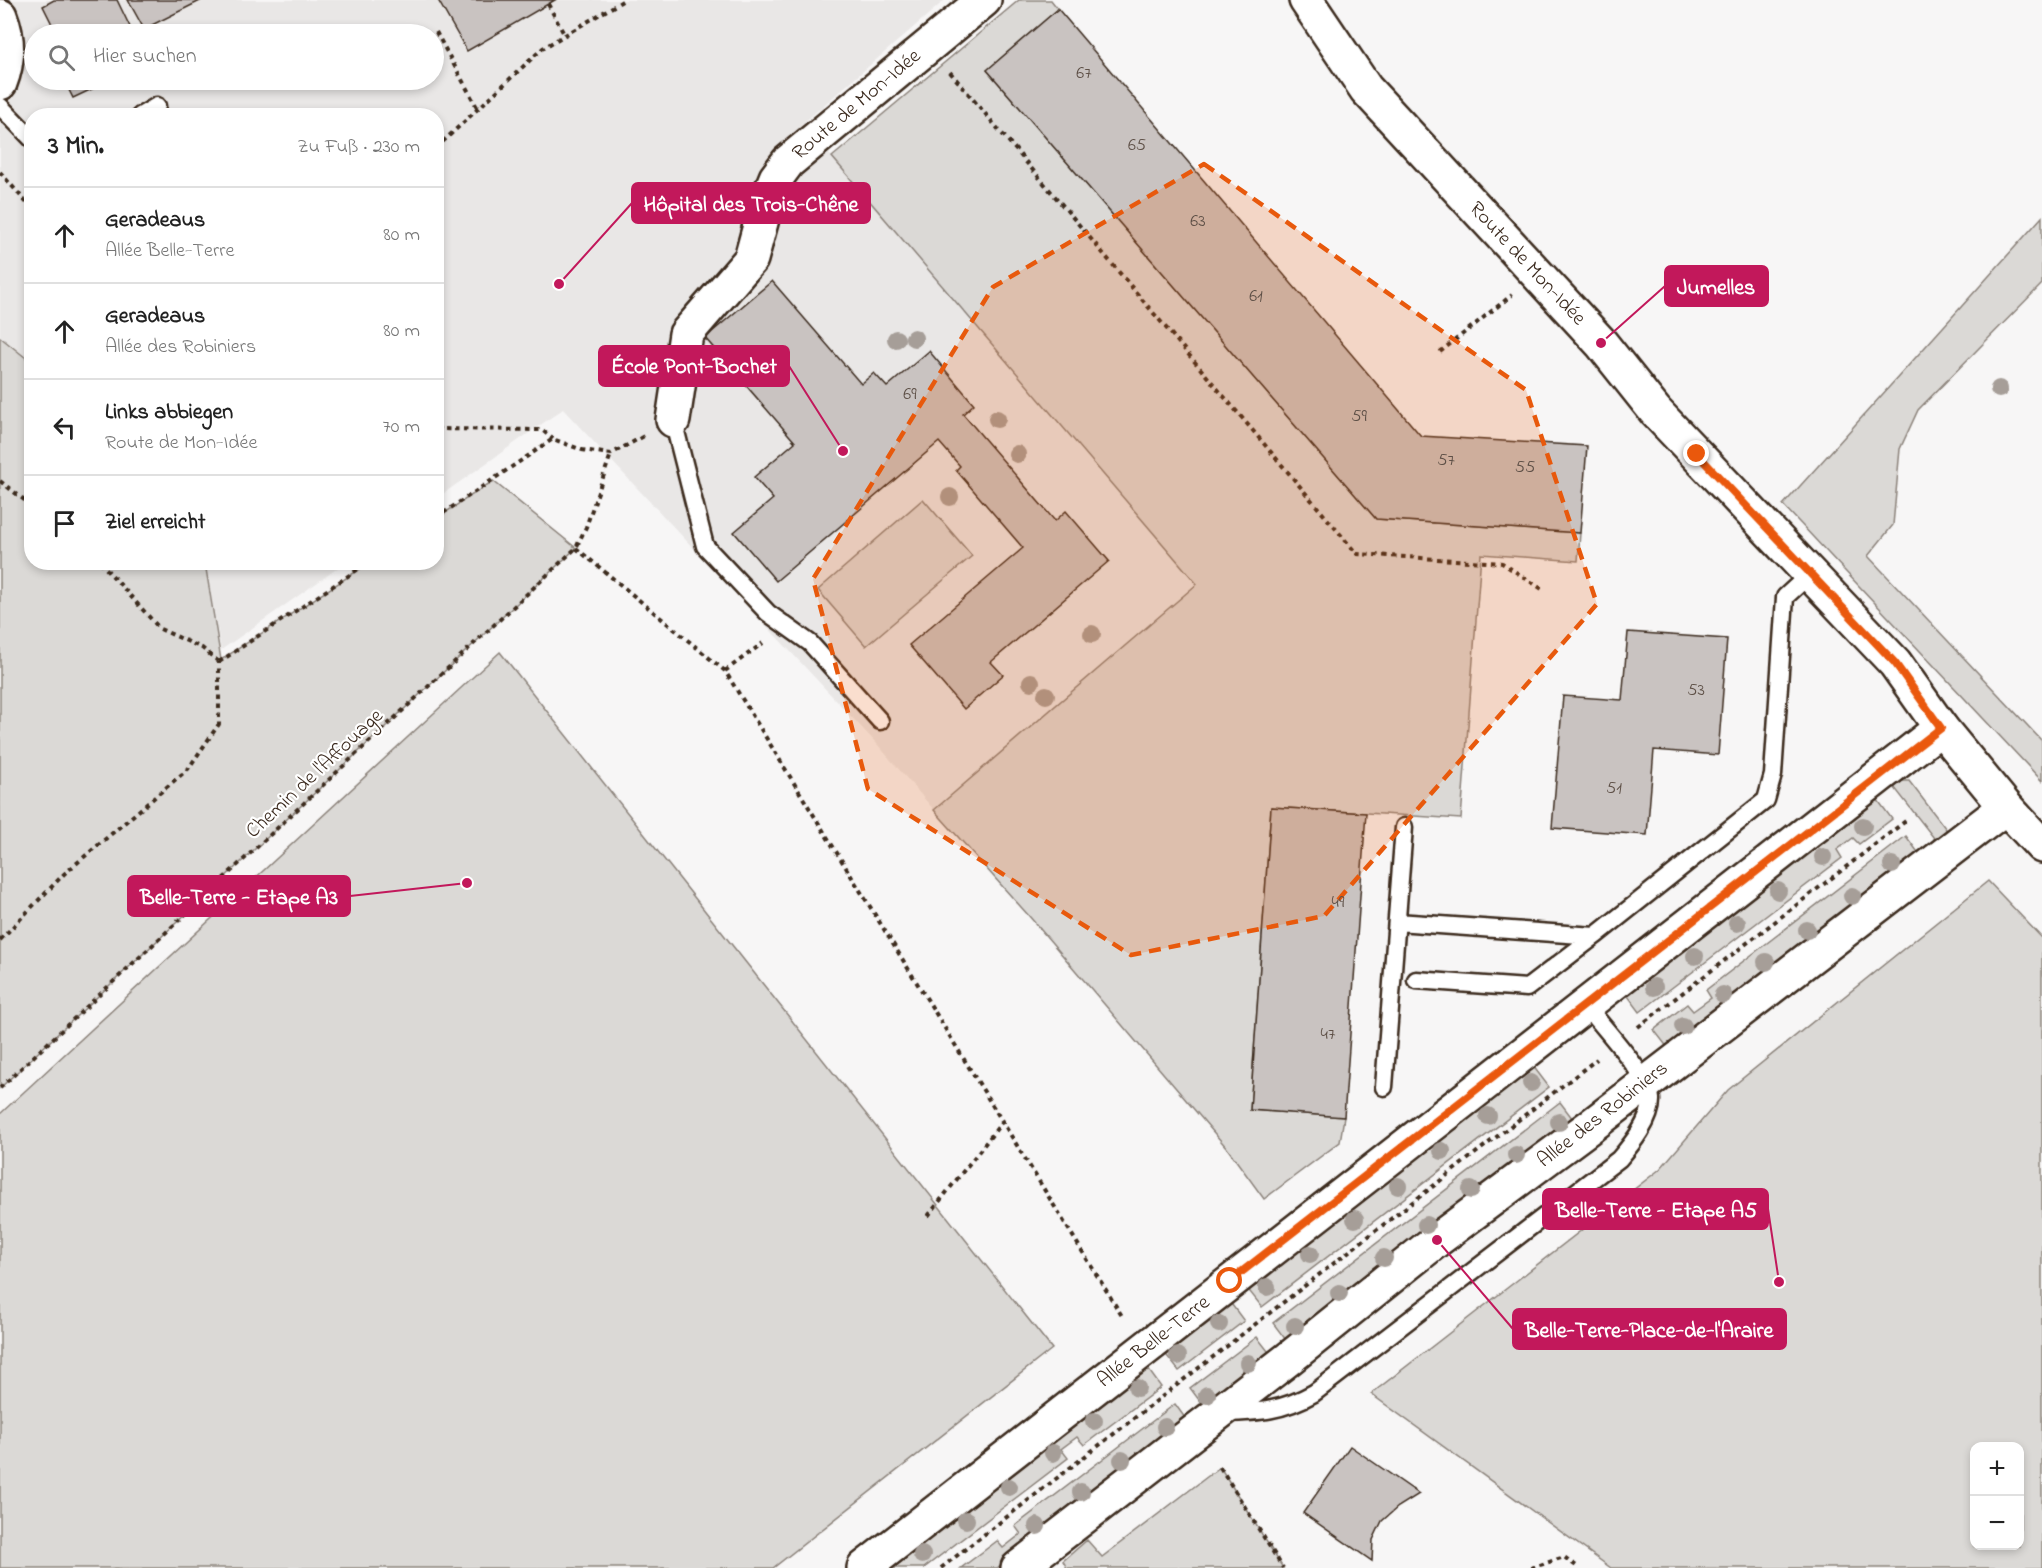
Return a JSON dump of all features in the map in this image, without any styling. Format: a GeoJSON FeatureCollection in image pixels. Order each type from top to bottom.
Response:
{"type":"FeatureCollection","features":[{"type":"Feature","properties":{"kind":"street","name":"Route de Mon-Idée"},"geometry":{"type":"LineString","coordinates":[[672,420],[686,334],[751,259],[776,178],[788,162],[984,0]]}},
{"type":"Feature","properties":{"kind":"street","name":"Route de Mon-Idée"},"geometry":{"type":"LineString","coordinates":[[1306,0],[1366,89],[1601,343],[1656,412],[1895,663],[1941,728],[2006,807],[2042,846]]}},
{"type":"Feature","properties":{"kind":"street"},"geometry":{"type":"LineString","coordinates":[[0,15],[7,41],[7,59],[0,83]]}},
{"type":"Feature","properties":{"kind":"street"},"geometry":{"type":"LineString","coordinates":[[1585,1004],[1941,728]]}},
{"type":"Feature","properties":{"kind":"street","name":"Allée des Robiniers"},"geometry":{"type":"LineString","coordinates":[[1210,1419],[1437,1240],[1592,1125],[1646,1081],[2006,807]]}},
{"type":"Feature","properties":{"kind":"street","name":"Allée Belle-Terre"},"geometry":{"type":"LineString","coordinates":[[864,1568],[1585,1004]]}},
{"type":"Feature","properties":{"kind":"street"},"geometry":{"type":"LineString","coordinates":[[1018,1568],[1210,1419]]}},
{"type":"Feature","properties":{"kind":"lane"},"geometry":{"type":"LineString","coordinates":[[0,106],[24,131]]}},
{"type":"Feature","properties":{"kind":"lane"},"geometry":{"type":"LineString","coordinates":[[672,420],[705,546],[768,613],[810,643],[880,721]]}},
{"type":"Feature","properties":{"kind":"lane"},"geometry":{"type":"LineString","coordinates":[[1416,980],[1527,988],[1766,800],[1773,776],[1785,597],[1810,574]]}},
{"type":"Feature","properties":{"kind":"lane"},"geometry":{"type":"LineString","coordinates":[[1384,1087],[1404,827]]}},
{"type":"Feature","properties":{"kind":"lane"},"geometry":{"type":"LineString","coordinates":[[1397,922],[1595,936]]}},
{"type":"Feature","properties":{"kind":"lane"},"geometry":{"type":"LineString","coordinates":[[1210,1419],[1290,1406],[1314,1393],[1619,1160],[1639,1135],[1652,1100],[1646,1081],[1585,1004]]}},
{"type":"Feature","properties":{"kind":"path"},"geometry":{"type":"LineString","coordinates":[[444,141],[543,48],[624,0]]}},
{"type":"Feature","properties":{"kind":"path"},"geometry":{"type":"LineString","coordinates":[[548,4],[564,34]]}},
{"type":"Feature","properties":{"kind":"path"},"geometry":{"type":"LineString","coordinates":[[928,46],[1357,554],[1502,563],[1545,591]]}},
{"type":"Feature","properties":{"kind":"path"},"geometry":{"type":"LineString","coordinates":[[444,47],[478,109]]}},
{"type":"Feature","properties":{"kind":"path"},"geometry":{"type":"LineString","coordinates":[[0,172],[24,200]]}},
{"type":"Feature","properties":{"kind":"path"},"geometry":{"type":"LineString","coordinates":[[1440,352],[1513,294]]}},
{"type":"Feature","properties":{"kind":"path"},"geometry":{"type":"LineString","coordinates":[[444,429],[542,430],[553,439],[444,513]]}},
{"type":"Feature","properties":{"kind":"path","name":"Chemin de l'Affouage"},"geometry":{"type":"LineString","coordinates":[[0,1088],[576,548],[586,527],[611,454],[582,450],[553,439]]}},
{"type":"Feature","properties":{"kind":"path"},"geometry":{"type":"LineString","coordinates":[[0,481],[24,500]]}},
{"type":"Feature","properties":{"kind":"path"},"geometry":{"type":"LineString","coordinates":[[576,548],[725,671],[1122,1316]]}},
{"type":"Feature","properties":{"kind":"path"},"geometry":{"type":"LineString","coordinates":[[107,570],[160,629],[202,648],[219,662]]}},
{"type":"Feature","properties":{"kind":"path"},"geometry":{"type":"LineString","coordinates":[[219,662],[357,570]]}},
{"type":"Feature","properties":{"kind":"path"},"geometry":{"type":"LineString","coordinates":[[725,671],[786,626]]}},
{"type":"Feature","properties":{"kind":"path"},"geometry":{"type":"LineString","coordinates":[[0,940],[64,874],[188,769],[219,724],[219,662]]}},
{"type":"Feature","properties":{"kind":"path"},"geometry":{"type":"LineString","coordinates":[[941,1568],[1907,820]]}},
{"type":"Feature","properties":{"kind":"path"},"geometry":{"type":"LineString","coordinates":[[928,1216],[1002,1122]]}},
{"type":"Feature","properties":{"kind":"path"},"geometry":{"type":"LineString","coordinates":[[1220,1467],[1283,1568]]}},
{"type":"Feature","properties":{"kind":"path"},"geometry":{"type":"LineString","coordinates":[[1531,1568],[1564,1557],[1579,1568]]}},
{"type":"Feature","properties":{"kind":"highlighted area"},"geometry":{"type":"Polygon","coordinates":[[[1204,164],[1526,390],[1597,604],[1324,916],[1131,955],[868,789],[813,579],[993,287],[1204,164]]]}},
{"type":"Feature","properties":{"kind":"shaded area"},"geometry":{"type":"Polygon","coordinates":[[[0,0],[945,0],[801,125],[832,157],[1197,584],[934,810],[877,744],[563,409],[444,493],[444,108],[24,108],[24,356],[0,337],[0,0]]]}},
{"type":"Feature","properties":{"kind":"shaded area"},"geometry":{"type":"Polygon","coordinates":[[[1019,0],[1051,0],[1058,9],[987,70],[1376,519],[1580,533],[1578,561],[1481,554],[1461,819],[1271,807],[1250,1110],[1344,1117],[1340,1142],[1264,1199],[1227,1148],[1029,916],[934,810],[1197,584],[832,157],[1019,0]]]}},
{"type":"Feature","properties":{"kind":"shaded area"},"geometry":{"type":"Polygon","coordinates":[[[2042,217],[2042,284],[1918,410],[1900,449],[1893,525],[1868,556],[2042,741],[2042,781],[1783,505],[2042,217]]]}},
{"type":"Feature","properties":{"kind":"shaded area"},"geometry":{"type":"Polygon","coordinates":[[[0,337],[24,356],[24,570],[206,570],[221,660],[358,570],[444,570],[444,513],[493,481],[576,548],[0,1088],[0,337]]]}},
{"type":"Feature","properties":{"kind":"shaded area"},"geometry":{"type":"Polygon","coordinates":[[[923,499],[972,556],[866,646],[818,590],[923,499]]]}},
{"type":"Feature","properties":{"kind":"shaded area"},"geometry":{"type":"Polygon","coordinates":[[[206,570],[335,570],[221,650],[206,570]]]}},
{"type":"Feature","properties":{"kind":"shaded area"},"geometry":{"type":"Polygon","coordinates":[[[500,652],[1052,1349],[773,1568],[0,1568],[0,1114],[500,652]]]}},
{"type":"Feature","properties":{"kind":"shaded area"},"geometry":{"type":"Polygon","coordinates":[[[1902,781],[1909,781],[1946,829],[1945,836],[1937,842],[1894,787],[1902,781]]]}},
{"type":"Feature","properties":{"kind":"shaded area"},"geometry":{"type":"Polygon","coordinates":[[[1877,799],[1892,819],[1859,844],[1853,838],[1837,850],[1842,858],[1640,1012],[1625,992],[1877,799]]]}},
{"type":"Feature","properties":{"kind":"shaded area"},"geometry":{"type":"Polygon","coordinates":[[[1906,836],[1920,855],[1668,1048],[1654,1030],[1687,1004],[1693,1011],[1711,998],[1706,990],[1906,836]]]}},
{"type":"Feature","properties":{"kind":"shaded area"},"geometry":{"type":"Polygon","coordinates":[[[1988,881],[2042,938],[2042,1568],[1611,1568],[1371,1394],[1660,1169],[1728,1090],[1988,881]]]}},
{"type":"Feature","properties":{"kind":"shaded area"},"geometry":{"type":"Polygon","coordinates":[[[1533,1066],[1549,1087],[1262,1307],[1246,1287],[1533,1066]]]}},
{"type":"Feature","properties":{"kind":"shaded area"},"geometry":{"type":"Polygon","coordinates":[[[1560,1102],[1576,1123],[1289,1344],[1273,1323],[1560,1102]]]}},
{"type":"Feature","properties":{"kind":"shaded area"},"geometry":{"type":"Polygon","coordinates":[[[1229,1301],[1244,1321],[1179,1371],[1163,1351],[1229,1301]]]}},
{"type":"Feature","properties":{"kind":"shaded area"},"geometry":{"type":"Polygon","coordinates":[[[1257,1337],[1272,1356],[1205,1408],[1190,1388],[1257,1337]]]}},
{"type":"Feature","properties":{"kind":"shaded area"},"geometry":{"type":"Polygon","coordinates":[[[1145,1365],[1161,1387],[1084,1445],[1077,1437],[1061,1449],[1068,1458],[924,1568],[881,1568],[1145,1365]]]}},
{"type":"Feature","properties":{"kind":"shaded area"},"geometry":{"type":"Polygon","coordinates":[[[1175,1404],[1188,1422],[997,1568],[961,1568],[997,1541],[1003,1548],[1021,1534],[1015,1526],[1175,1404]]]}},
{"type":"Feature","properties":{"kind":"shaded area"},"geometry":{"type":"Polygon","coordinates":[[[1220,1467],[1283,1568],[1067,1568],[1063,1561],[1087,1540],[1102,1557],[1220,1467]]]}},
{"type":"Feature","properties":{"kind":"building"},"geometry":{"type":"Polygon","coordinates":[[[54,0],[117,0],[129,24],[52,24],[43,6],[54,0]]]}},
{"type":"Feature","properties":{"kind":"building"},"geometry":{"type":"Polygon","coordinates":[[[128,0],[202,0],[154,24],[141,24],[128,0]]]}},
{"type":"Feature","properties":{"kind":"building"},"geometry":{"type":"Polygon","coordinates":[[[438,0],[555,0],[467,51],[438,0]]]}},
{"type":"Feature","properties":{"kind":"building"},"geometry":{"type":"Polygon","coordinates":[[[1058,9],[1421,436],[1587,446],[1580,533],[1376,519],[987,70],[1058,9]]]}},
{"type":"Feature","properties":{"kind":"building"},"geometry":{"type":"Polygon","coordinates":[[[69,90],[90,90],[73,98],[69,90]]]}},
{"type":"Feature","properties":{"kind":"building"},"geometry":{"type":"Polygon","coordinates":[[[772,281],[861,384],[874,373],[887,387],[929,351],[974,404],[963,414],[1055,521],[1066,511],[1109,561],[991,662],[1003,675],[964,709],[909,645],[1023,548],[956,470],[960,466],[939,442],[776,581],[734,532],[773,499],[754,477],[795,442],[705,338],[772,281]]]}},
{"type":"Feature","properties":{"kind":"building"},"geometry":{"type":"Polygon","coordinates":[[[1628,632],[1727,639],[1718,755],[1654,750],[1647,835],[1552,828],[1563,696],[1622,700],[1628,632]]]}},
{"type":"Feature","properties":{"kind":"building"},"geometry":{"type":"Polygon","coordinates":[[[1271,807],[1366,813],[1344,1117],[1250,1110],[1271,807]]]}},
{"type":"Feature","properties":{"kind":"building"},"geometry":{"type":"Polygon","coordinates":[[[1350,1446],[1419,1494],[1398,1507],[1382,1521],[1373,1540],[1372,1561],[1303,1513],[1350,1446]]]}},
{"type":"Feature","properties":{"kind":"place","name":"Hôpital des Trois-Chêne"},"geometry":{"type":"Point","coordinates":[559,284]}},
{"type":"Feature","properties":{"kind":"place","name":"Jumelles"},"geometry":{"type":"Point","coordinates":[1601,343]}},
{"type":"Feature","properties":{"kind":"place","name":"École Pont-Bochet"},"geometry":{"type":"Point","coordinates":[843,451]}},
{"type":"Feature","properties":{"kind":"place","name":"Belle-Terre - Etape A3"},"geometry":{"type":"Point","coordinates":[467,883]}},
{"type":"Feature","properties":{"kind":"place","name":"Belle-Terre-Place-de-l'Araire"},"geometry":{"type":"Point","coordinates":[1437,1240]}},
{"type":"Feature","properties":{"kind":"place","name":"Belle-Terre - Etape A5"},"geometry":{"type":"Point","coordinates":[1779,1282]}},
{"type":"Feature","properties":{"kind":"route"},"geometry":{"type":"LineString","coordinates":[[1230,1281],[1941,728],[1895,663],[1697,454]]}}]}
